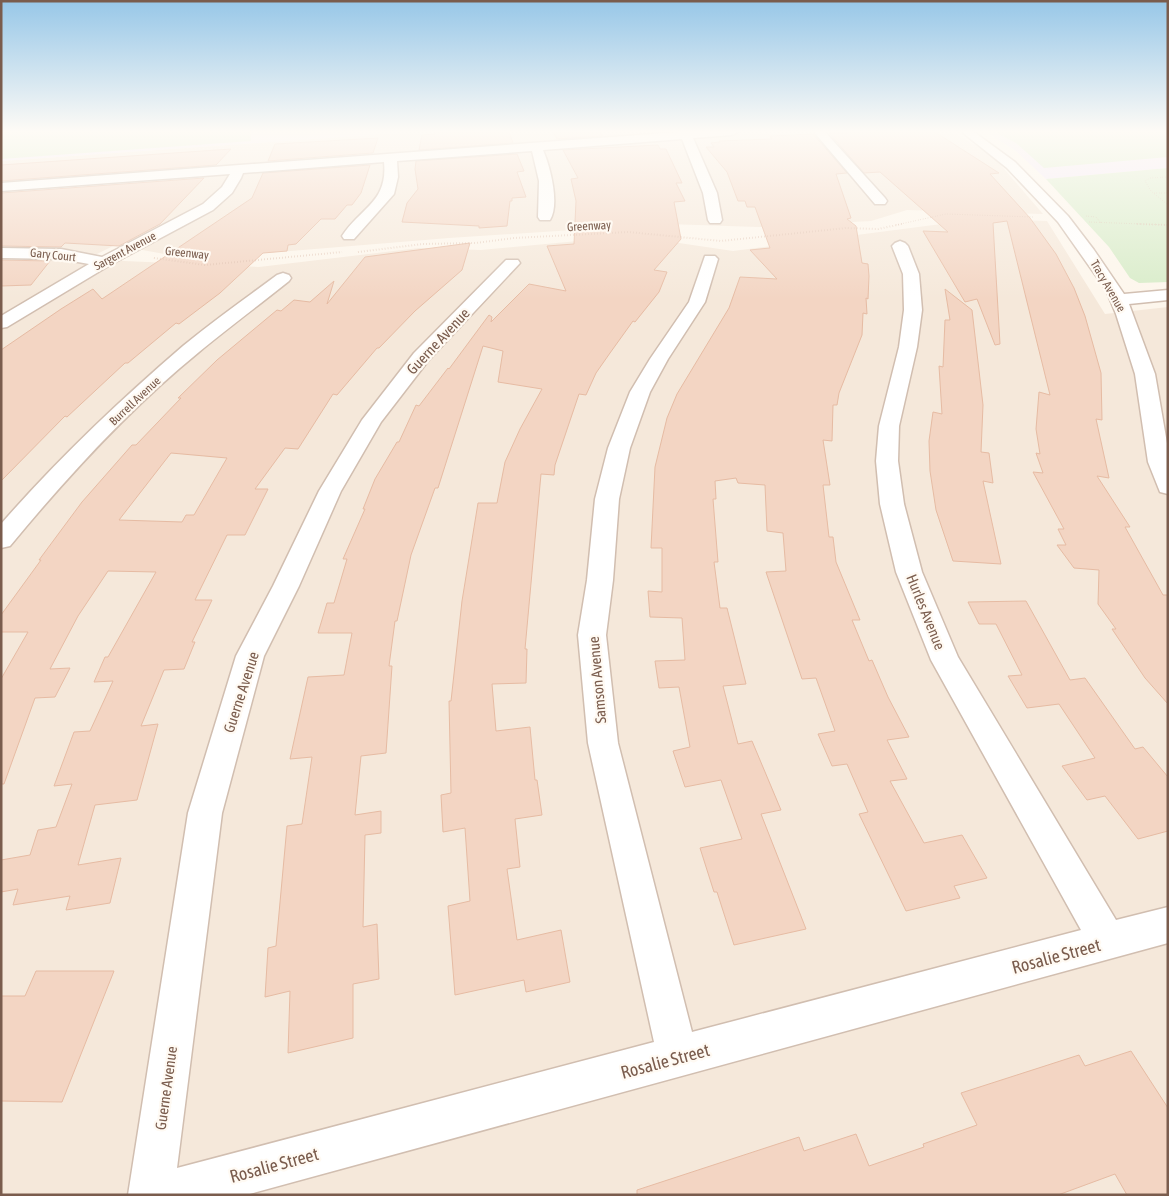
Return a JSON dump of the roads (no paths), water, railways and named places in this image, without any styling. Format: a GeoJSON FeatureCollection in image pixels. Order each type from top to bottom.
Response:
{"type":"FeatureCollection","features":[{"type":"Feature","properties":{"kind":"street","name":"Sargent Avenue"},"geometry":{"type":"LineString","coordinates":[[1,323],[104,262],[208,207],[228,188]]}},
{"type":"Feature","properties":{"kind":"street"},"geometry":{"type":"LineString","coordinates":[[350,236],[387,194],[389,188]]}},
{"type":"Feature","properties":{"kind":"street"},"geometry":{"type":"LineString","coordinates":[[544,217],[548,199],[547,188]]}},
{"type":"Feature","properties":{"kind":"street"},"geometry":{"type":"LineString","coordinates":[[708,188],[715,220]]}},
{"type":"Feature","properties":{"kind":"street"},"geometry":{"type":"LineString","coordinates":[[868,188],[880,201]]}},
{"type":"Feature","properties":{"kind":"street","name":"Tracy Avenue"},"geometry":{"type":"LineString","coordinates":[[1033,188],[1063,219],[1089,253],[1118,299],[1125,314],[1145,374],[1160,462],[1168,487]]}},
{"type":"Feature","properties":{"kind":"street","name":"Hurles Avenue"},"geometry":{"type":"LineString","coordinates":[[900,246],[911,274],[913,310],[908,347],[889,426],[887,461],[892,504],[909,572],[945,660],[1108,942]]}},
{"type":"Feature","properties":{"kind":"street","name":"Gary Court"},"geometry":{"type":"LineString","coordinates":[[1,253],[61,254],[104,262]]}},
{"type":"Feature","properties":{"kind":"street","name":"Samson Avenue"},"geometry":{"type":"LineString","coordinates":[[678,1057],[603,743],[592,635],[600,580],[607,499],[619,448],[640,392],[658,358],[697,302],[710,259]]}},
{"type":"Feature","properties":{"kind":"street","name":"Guerne Avenue"},"geometry":{"type":"LineString","coordinates":[[151,1195],[205,813],[250,656],[286,586],[330,491],[372,420],[421,357],[512,263]]}},
{"type":"Feature","properties":{"kind":"street","name":"Burrell Avenue"},"geometry":{"type":"LineString","coordinates":[[1,540],[50,483],[124,410],[191,350],[283,278]]}},
{"type":"Feature","properties":{"kind":"street"},"geometry":{"type":"LineString","coordinates":[[1118,299],[1168,295]]}},
{"type":"Feature","properties":{"kind":"street","name":"Rosalie Street"},"geometry":{"type":"LineString","coordinates":[[162,1195],[1168,925]]}}]}
